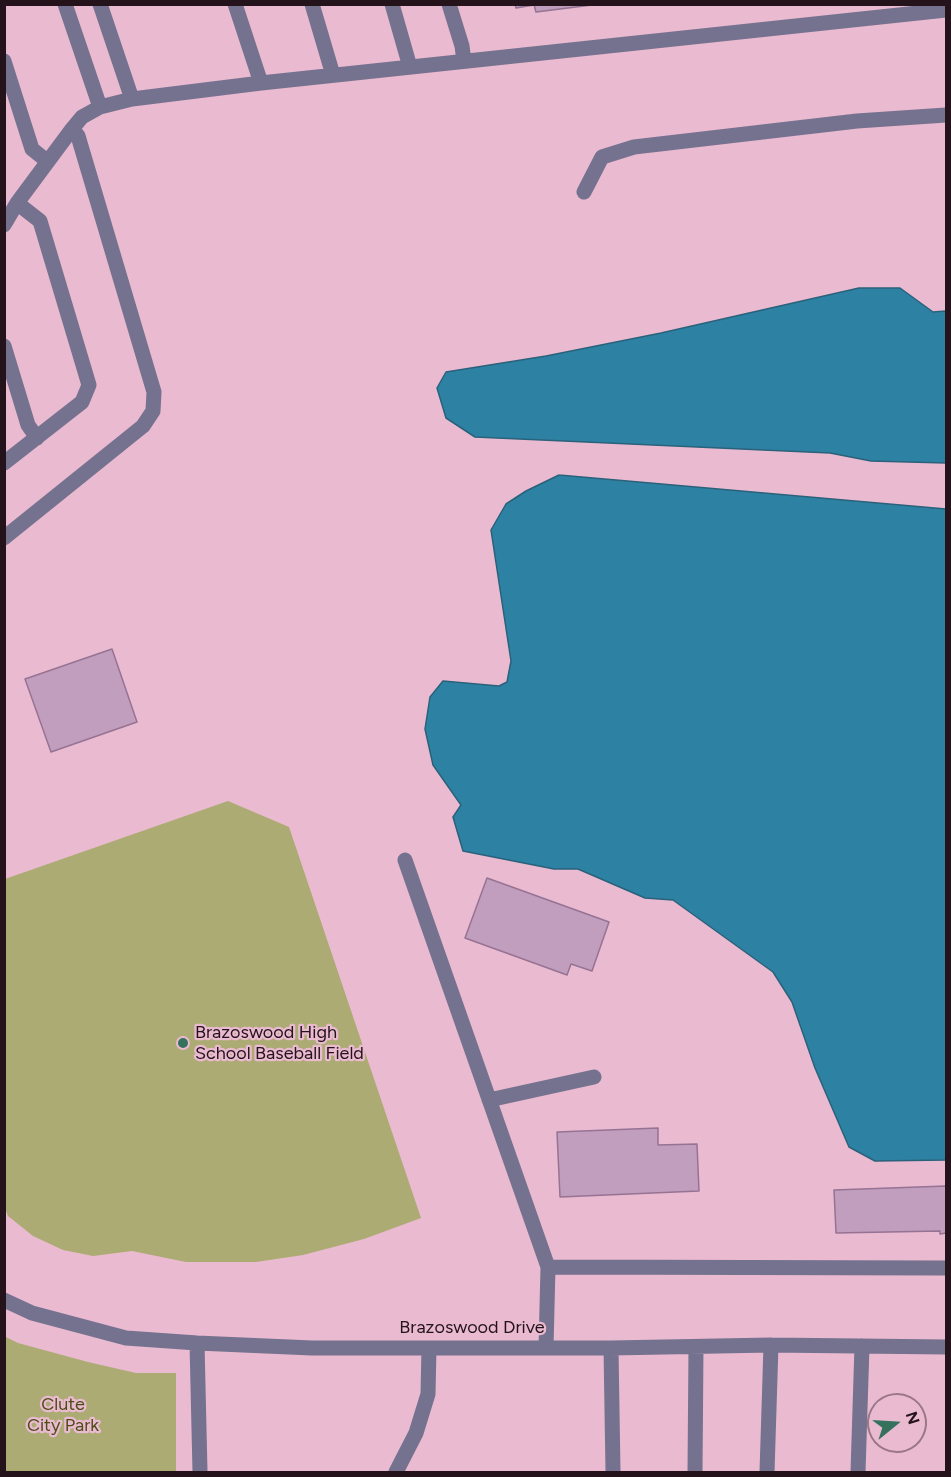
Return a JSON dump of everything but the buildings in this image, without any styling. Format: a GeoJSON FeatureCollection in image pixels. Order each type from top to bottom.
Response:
{"type":"FeatureCollection","features":[{"type":"Feature","properties":{"kind":"street"},"geometry":{"type":"LineString","coordinates":[[65,4],[100,107]]}},
{"type":"Feature","properties":{"kind":"street"},"geometry":{"type":"LineString","coordinates":[[100,4],[132,99]]}},
{"type":"Feature","properties":{"kind":"street"},"geometry":{"type":"LineString","coordinates":[[235,4],[261,83]]}},
{"type":"Feature","properties":{"kind":"street"},"geometry":{"type":"LineString","coordinates":[[312,4],[333,75]]}},
{"type":"Feature","properties":{"kind":"street"},"geometry":{"type":"LineString","coordinates":[[392,4],[410,67]]}},
{"type":"Feature","properties":{"kind":"street"},"geometry":{"type":"LineString","coordinates":[[449,4],[462,46],[464,61]]}},
{"type":"Feature","properties":{"kind":"street"},"geometry":{"type":"LineString","coordinates":[[4,225],[47,161],[82,117],[100,107],[132,99],[333,75],[946,10]]}},
{"type":"Feature","properties":{"kind":"street"},"geometry":{"type":"LineString","coordinates":[[4,61],[32,149],[47,161]]}},
{"type":"Feature","properties":{"kind":"street"},"geometry":{"type":"LineString","coordinates":[[584,192],[603,157],[634,147],[857,121],[946,116]]}},
{"type":"Feature","properties":{"kind":"street"},"geometry":{"type":"LineString","coordinates":[[4,538],[143,426],[153,411],[154,393],[151,381],[78,136],[72,129]]}},
{"type":"Feature","properties":{"kind":"street"},"geometry":{"type":"LineString","coordinates":[[4,464],[82,402],[90,385],[40,221],[17,203]]}},
{"type":"Feature","properties":{"kind":"street"},"geometry":{"type":"LineString","coordinates":[[4,346],[28,425],[37,438]]}},
{"type":"Feature","properties":{"kind":"street"},"geometry":{"type":"LineString","coordinates":[[405,860],[548,1267],[546,1348]]}},
{"type":"Feature","properties":{"kind":"street"},"geometry":{"type":"LineString","coordinates":[[489,1100],[594,1077]]}},
{"type":"Feature","properties":{"kind":"street"},"geometry":{"type":"LineString","coordinates":[[548,1267],[946,1268]]}},
{"type":"Feature","properties":{"kind":"street","name":"Brazoswood Drive"},"geometry":{"type":"LineString","coordinates":[[4,1300],[32,1313],[126,1338],[197,1343],[312,1348],[611,1348],[771,1345],[946,1347]]}},
{"type":"Feature","properties":{"kind":"street"},"geometry":{"type":"LineString","coordinates":[[197,1343],[200,1473]]}},
{"type":"Feature","properties":{"kind":"street"},"geometry":{"type":"LineString","coordinates":[[767,1473],[771,1345]]}},
{"type":"Feature","properties":{"kind":"street"},"geometry":{"type":"LineString","coordinates":[[858,1473],[862,1346]]}},
{"type":"Feature","properties":{"kind":"street"},"geometry":{"type":"LineString","coordinates":[[695,1473],[696,1347]]}},
{"type":"Feature","properties":{"kind":"street"},"geometry":{"type":"LineString","coordinates":[[396,1473],[416,1432],[428,1394],[429,1348]]}},
{"type":"Feature","properties":{"kind":"street"},"geometry":{"type":"LineString","coordinates":[[611,1348],[613,1473]]}},
{"type":"Feature","properties":{"kind":"green space","name":"Brazoswood High School Baseball Field"},"geometry":{"type":"Polygon","coordinates":[[[228,801],[289,827],[421,1218],[364,1239],[303,1255],[256,1262],[186,1262],[132,1251],[93,1256],[63,1250],[33,1236],[8,1216],[5,1208],[5,879],[228,801]]]}},
{"type":"Feature","properties":{"kind":"green space","name":"Clute City Park"},"geometry":{"type":"Polygon","coordinates":[[[4,1336],[18,1343],[136,1373],[176,1373],[176,1472],[5,1472],[4,1336]]]}},
{"type":"Feature","properties":{"kind":"water"},"geometry":{"type":"Polygon","coordinates":[[[859,288],[900,288],[933,312],[946,311],[946,463],[871,461],[830,453],[475,437],[446,418],[437,388],[446,372],[546,356],[661,333],[859,288]]]}},
{"type":"Feature","properties":{"kind":"water"},"geometry":{"type":"Polygon","coordinates":[[[559,475],[946,509],[946,1160],[875,1161],[849,1147],[815,1068],[792,1002],[773,972],[673,900],[645,898],[578,869],[554,869],[463,851],[453,817],[461,805],[433,765],[425,729],[430,697],[443,681],[499,686],[507,682],[511,661],[491,530],[506,504],[526,491],[559,475]]]}},
{"type":"Feature","properties":{"kind":"place","name":"Brazoswood High School Baseball Field"},"geometry":{"type":"Point","coordinates":[183,1043]}}]}
